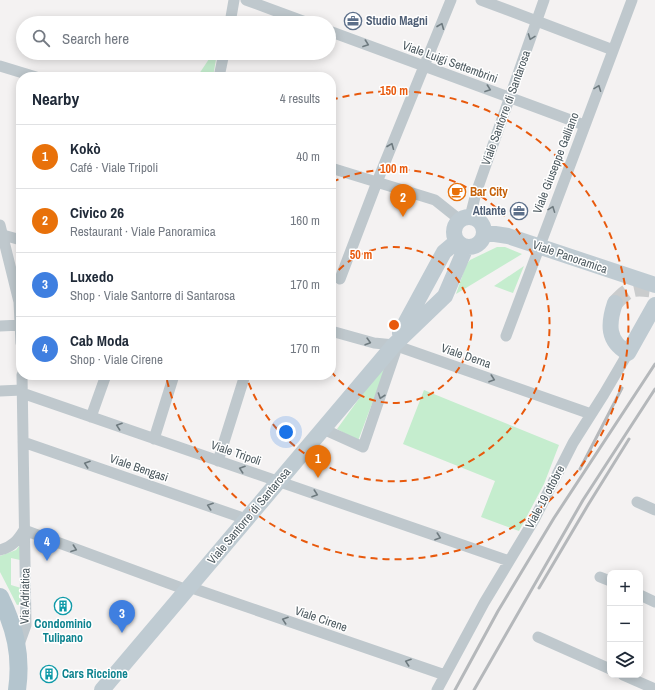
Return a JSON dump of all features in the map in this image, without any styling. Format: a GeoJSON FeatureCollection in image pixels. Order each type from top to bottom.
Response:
{"type":"FeatureCollection","features":[{"type":"Feature","properties":{"kind":"main road"},"geometry":{"type":"LineString","coordinates":[[0,596],[11,622],[18,648]]}},
{"type":"Feature","properties":{"kind":"main road","name":"Via Adriatica"},"geometry":{"type":"LineString","coordinates":[[18,648],[19,688]]}},
{"type":"Feature","properties":{"kind":"street"},"geometry":{"type":"LineString","coordinates":[[231,16],[234,0]]}},
{"type":"Feature","properties":{"kind":"street"},"geometry":{"type":"LineString","coordinates":[[246,0],[289,16]]}},
{"type":"Feature","properties":{"kind":"street"},"geometry":{"type":"LineString","coordinates":[[340,279],[377,182],[451,0]]}},
{"type":"Feature","properties":{"kind":"street"},"geometry":{"type":"LineString","coordinates":[[481,0],[613,50]]}},
{"type":"Feature","properties":{"kind":"street","name":"Viale Santorre di Santarosa"},"geometry":{"type":"LineString","coordinates":[[465,218],[476,193],[544,0]]}},
{"type":"Feature","properties":{"kind":"street","name":"Viale Giuseppe Galliano"},"geometry":{"type":"LineString","coordinates":[[506,336],[538,246],[632,0]]}},
{"type":"Feature","properties":{"kind":"street","name":"Viale Luigi Settembrini"},"geometry":{"type":"LineString","coordinates":[[336,34],[584,125]]}},
{"type":"Feature","properties":{"kind":"street"},"geometry":{"type":"LineString","coordinates":[[220,72],[223,60]]}},
{"type":"Feature","properties":{"kind":"street"},"geometry":{"type":"LineString","coordinates":[[0,66],[20,72]]}},
{"type":"Feature","properties":{"kind":"street"},"geometry":{"type":"LineString","coordinates":[[336,170],[435,200],[465,218],[478,220],[483,226],[484,234],[483,239],[474,247],[462,244],[454,235],[456,224],[465,218]]}},
{"type":"Feature","properties":{"kind":"street"},"geometry":{"type":"LineString","coordinates":[[1,232],[16,238]]}},
{"type":"Feature","properties":{"kind":"street"},"geometry":{"type":"LineString","coordinates":[[1,232],[16,290]]}},
{"type":"Feature","properties":{"kind":"street","name":"Viale Panoramica"},"geometry":{"type":"LineString","coordinates":[[484,234],[508,236],[655,285]]}},
{"type":"Feature","properties":{"kind":"street","name":"Viale Santorre di Santarosa"},"geometry":{"type":"LineString","coordinates":[[394,345],[444,252],[462,244]]}},
{"type":"Feature","properties":{"kind":"street","name":"Viale Santorre di Santarosa"},"geometry":{"type":"LineString","coordinates":[[103,689],[394,345],[445,296],[462,244]]}},
{"type":"Feature","properties":{"kind":"street"},"geometry":{"type":"LineString","coordinates":[[615,303],[610,319],[612,336],[618,347],[628,353]]}},
{"type":"Feature","properties":{"kind":"street","name":"Viale 19 ottobre"},"geometry":{"type":"LineString","coordinates":[[437,690],[509,561],[534,520],[573,443],[604,394],[655,305]]}},
{"type":"Feature","properties":{"kind":"street"},"geometry":{"type":"LineString","coordinates":[[0,326],[16,325]]}},
{"type":"Feature","properties":{"kind":"street","name":"Viale Derna"},"geometry":{"type":"LineString","coordinates":[[336,332],[374,343],[394,345],[591,414]]}},
{"type":"Feature","properties":{"kind":"street"},"geometry":{"type":"LineString","coordinates":[[323,429],[363,448],[396,353],[394,345]]}},
{"type":"Feature","properties":{"kind":"street","name":"Via Adriatica"},"geometry":{"type":"LineString","coordinates":[[18,648],[26,625],[22,380]]}},
{"type":"Feature","properties":{"kind":"street"},"geometry":{"type":"LineString","coordinates":[[91,417],[104,380]]}},
{"type":"Feature","properties":{"kind":"street"},"geometry":{"type":"LineString","coordinates":[[154,439],[172,380]]}},
{"type":"Feature","properties":{"kind":"street"},"geometry":{"type":"LineString","coordinates":[[218,461],[243,380]]}},
{"type":"Feature","properties":{"kind":"street"},"geometry":{"type":"LineString","coordinates":[[0,391],[22,392]]}},
{"type":"Feature","properties":{"kind":"street","name":"Viale Tripoli"},"geometry":{"type":"LineString","coordinates":[[22,392],[509,561]]}},
{"type":"Feature","properties":{"kind":"street","name":"Viale Bengasi"},"geometry":{"type":"LineString","coordinates":[[23,442],[246,519]]}},
{"type":"Feature","properties":{"kind":"street"},"geometry":{"type":"LineString","coordinates":[[637,502],[655,510]]}},
{"type":"Feature","properties":{"kind":"street"},"geometry":{"type":"LineString","coordinates":[[0,550],[8,548],[18,540],[24,530]]}},
{"type":"Feature","properties":{"kind":"street","name":"Viale Cirene"},"geometry":{"type":"LineString","coordinates":[[24,530],[188,588],[445,675]]}},
{"type":"Feature","properties":{"kind":"street"},"geometry":{"type":"LineString","coordinates":[[643,596],[655,602]]}},
{"type":"Feature","properties":{"kind":"street"},"geometry":{"type":"LineString","coordinates":[[538,637],[607,668]]}},
{"type":"Feature","properties":{"kind":"street"},"geometry":{"type":"LineString","coordinates":[[630,678],[655,689]]}},
{"type":"Feature","properties":{"kind":"green space"},"geometry":{"type":"Polygon","coordinates":[[[208,60],[216,60],[214,72],[200,72],[208,60]]]}},
{"type":"Feature","properties":{"kind":"green space"},"geometry":{"type":"Polygon","coordinates":[[[497,247],[505,247],[522,254],[456,294],[466,265],[470,260],[497,247]]]}},
{"type":"Feature","properties":{"kind":"green space"},"geometry":{"type":"Polygon","coordinates":[[[524,266],[513,293],[494,286],[524,266]]]}},
{"type":"Feature","properties":{"kind":"green space"},"geometry":{"type":"Polygon","coordinates":[[[390,356],[358,441],[337,429],[390,356]]]}},
{"type":"Feature","properties":{"kind":"green space"},"geometry":{"type":"Polygon","coordinates":[[[424,390],[559,445],[544,484],[519,531],[481,517],[495,481],[403,444],[424,390]]]}},
{"type":"Feature","properties":{"kind":"green space"},"geometry":{"type":"Polygon","coordinates":[[[20,545],[20,560],[11,558],[11,585],[21,588],[21,604],[17,605],[0,572],[0,556],[16,550],[20,545]]]}},
{"type":"Feature","properties":{"kind":"tunnel"},"geometry":{"type":"LineString","coordinates":[[615,303],[624,294],[632,289],[655,290]]}},
{"type":"Feature","properties":{"kind":"railway"},"geometry":{"type":"LineString","coordinates":[[455,690],[498,611],[554,518],[655,364]]}},
{"type":"Feature","properties":{"kind":"railway"},"geometry":{"type":"LineString","coordinates":[[580,469],[622,388]]}},
{"type":"Feature","properties":{"kind":"railway"},"geometry":{"type":"LineString","coordinates":[[474,690],[583,500],[655,389]]}},
{"type":"Feature","properties":{"kind":"railway"},"geometry":{"type":"LineString","coordinates":[[539,588],[629,439]]}},
{"type":"Feature","properties":{"kind":"place","name":"Studio Magni"},"geometry":{"type":"Point","coordinates":[353,21]}},
{"type":"Feature","properties":{"kind":"place","name":"Bar City"},"geometry":{"type":"Point","coordinates":[457,192]}},
{"type":"Feature","properties":{"kind":"place","name":"Atlante"},"geometry":{"type":"Point","coordinates":[519,211]}},
{"type":"Feature","properties":{"kind":"place","name":"Civico 26"},"geometry":{"type":"Point","coordinates":[403,217]}},
{"type":"Feature","properties":{"kind":"place","name":"Kokò"},"geometry":{"type":"Point","coordinates":[318,478]}},
{"type":"Feature","properties":{"kind":"place","name":"Cab Moda"},"geometry":{"type":"Point","coordinates":[47,561]}},
{"type":"Feature","properties":{"kind":"place","name":"Condominio Tulipano"},"geometry":{"type":"Point","coordinates":[63,606]}},
{"type":"Feature","properties":{"kind":"place","name":"Luxedo"},"geometry":{"type":"Point","coordinates":[122,633]}},
{"type":"Feature","properties":{"kind":"place","name":"Cars Riccione"},"geometry":{"type":"Point","coordinates":[49,674]}}]}
